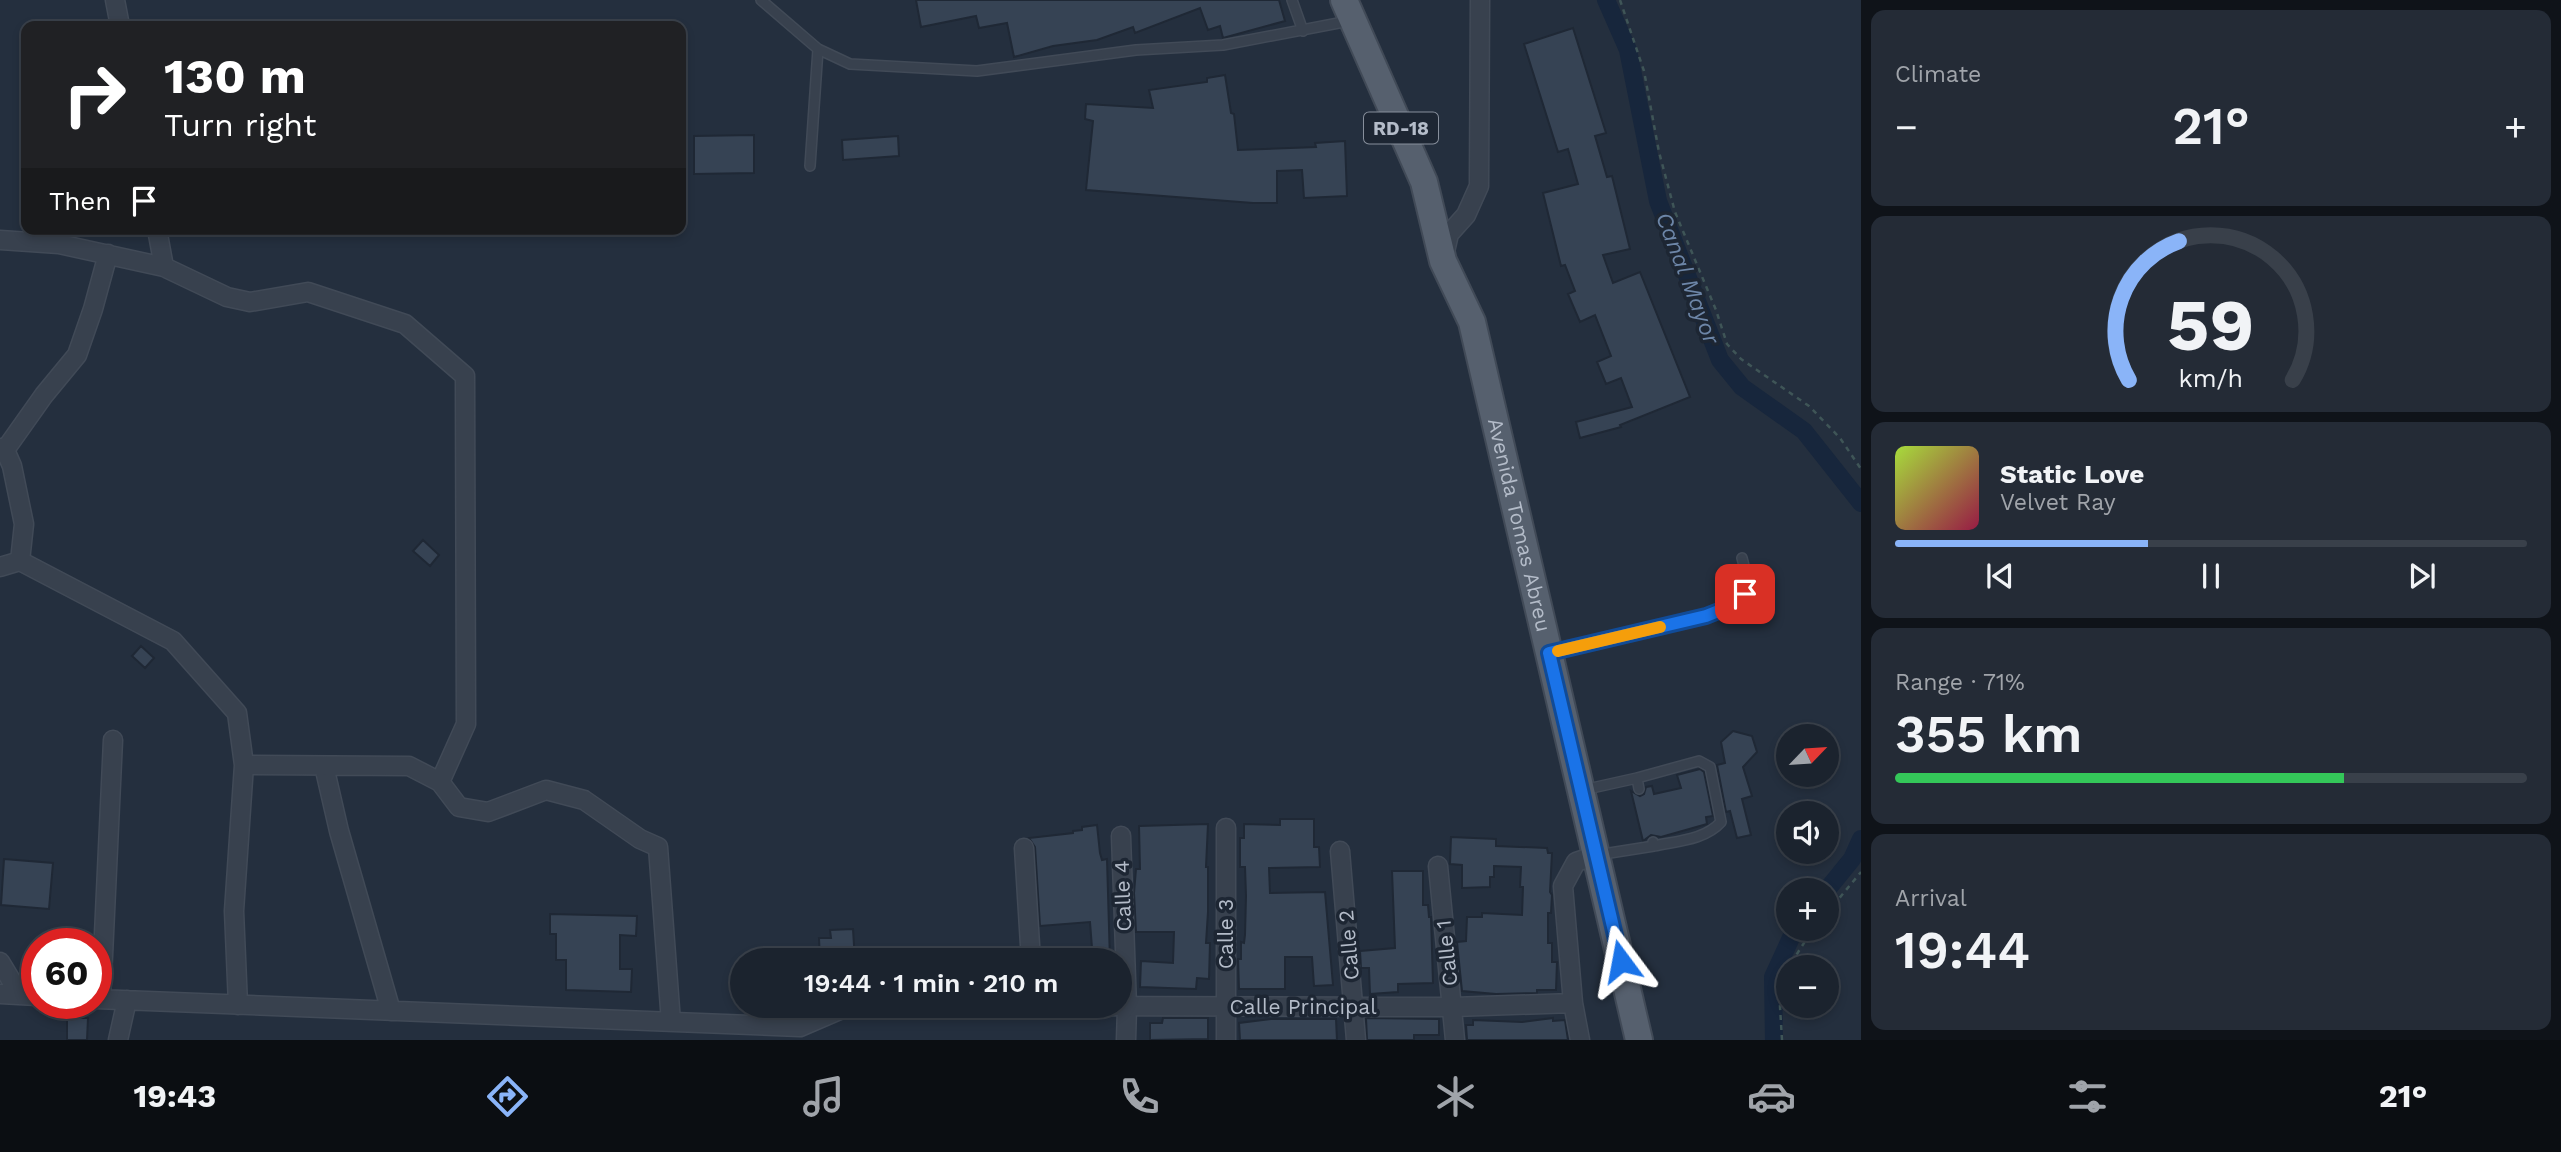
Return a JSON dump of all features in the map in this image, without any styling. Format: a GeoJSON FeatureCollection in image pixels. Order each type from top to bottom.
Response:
{"type":"FeatureCollection","features":[{"type":"Feature","properties":{"kind":"main road","name":"RD-18"},"geometry":{"type":"LineString","coordinates":[[1348,10],[1424,182],[1443,261]]}},
{"type":"Feature","properties":{"kind":"main road","name":"Avenida Tomas Abreu"},"geometry":{"type":"LineString","coordinates":[[1443,261],[1472,321],[1639,1040]]}},
{"type":"Feature","properties":{"kind":"street"},"geometry":{"type":"LineString","coordinates":[[115,0],[119,21]]}},
{"type":"Feature","properties":{"kind":"street"},"geometry":{"type":"LineString","coordinates":[[1443,261],[1449,234],[1466,215],[1479,186],[1480,0]]}},
{"type":"Feature","properties":{"kind":"street"},"geometry":{"type":"LineString","coordinates":[[158,235],[164,267]]}},
{"type":"Feature","properties":{"kind":"street"},"geometry":{"type":"LineString","coordinates":[[0,240],[59,244],[164,267],[227,297],[250,302],[308,292],[405,324],[465,376],[466,724],[440,782]]}},
{"type":"Feature","properties":{"kind":"street"},"geometry":{"type":"LineString","coordinates":[[20,561],[24,524],[12,466],[2,449],[77,355],[93,309],[107,254]]}},
{"type":"Feature","properties":{"kind":"street"},"geometry":{"type":"LineString","coordinates":[[0,567],[20,561],[173,641],[237,713],[244,765],[234,911],[238,1005]]}},
{"type":"Feature","properties":{"kind":"street"},"geometry":{"type":"LineString","coordinates":[[103,928],[113,740]]}},
{"type":"Feature","properties":{"kind":"street"},"geometry":{"type":"LineString","coordinates":[[244,765],[409,766],[440,782],[459,807],[488,812],[546,790],[584,800],[640,839],[659,847],[671,1022]]}},
{"type":"Feature","properties":{"kind":"street"},"geometry":{"type":"LineString","coordinates":[[324,766],[339,831],[391,1011]]}},
{"type":"Feature","properties":{"kind":"street","name":"Calle 3"},"geometry":{"type":"LineString","coordinates":[[1226,1040],[1227,828]]}},
{"type":"Feature","properties":{"kind":"street","name":"Calle 4"},"geometry":{"type":"LineString","coordinates":[[1121,836],[1125,948]]}},
{"type":"Feature","properties":{"kind":"street"},"geometry":{"type":"LineString","coordinates":[[1024,848],[1030,948]]}},
{"type":"Feature","properties":{"kind":"street","name":"Calle 2"},"geometry":{"type":"LineString","coordinates":[[1340,851],[1356,1040]]}},
{"type":"Feature","properties":{"kind":"street"},"geometry":{"type":"LineString","coordinates":[[1580,1040],[1573,1003],[1563,886],[1576,862],[1597,855]]}},
{"type":"Feature","properties":{"kind":"street","name":"Calle 1"},"geometry":{"type":"LineString","coordinates":[[1438,866],[1455,1040]]}},
{"type":"Feature","properties":{"kind":"street"},"geometry":{"type":"LineString","coordinates":[[0,962],[21,987]]}},
{"type":"Feature","properties":{"kind":"street"},"geometry":{"type":"LineString","coordinates":[[0,994],[21,995]]}},
{"type":"Feature","properties":{"kind":"street"},"geometry":{"type":"LineString","coordinates":[[112,999],[800,1027],[821,1018]]}},
{"type":"Feature","properties":{"kind":"street"},"geometry":{"type":"LineString","coordinates":[[118,1040],[127,1000]]}},
{"type":"Feature","properties":{"kind":"street","name":"Calle Principal"},"geometry":{"type":"LineString","coordinates":[[1132,1007],[1453,1007],[1573,1003]]}},
{"type":"Feature","properties":{"kind":"street","name":"Calle 4"},"geometry":{"type":"LineString","coordinates":[[1126,1040],[1127,1018]]}},
{"type":"Feature","properties":{"kind":"lane"},"geometry":{"type":"LineString","coordinates":[[761,0],[818,49],[850,64],[977,71],[1136,50],[1223,45],[1303,31],[1348,10]]}},
{"type":"Feature","properties":{"kind":"lane"},"geometry":{"type":"LineString","coordinates":[[1292,0],[1303,31]]}},
{"type":"Feature","properties":{"kind":"lane"},"geometry":{"type":"LineString","coordinates":[[810,166],[818,49]]}},
{"type":"Feature","properties":{"kind":"lane"},"geometry":{"type":"LineString","coordinates":[[1549,653],[1706,616],[1736,604],[1745,594],[1746,579],[1742,558]]}},
{"type":"Feature","properties":{"kind":"lane"},"geometry":{"type":"LineString","coordinates":[[1581,790],[1699,761],[1710,767],[1721,822],[1715,830],[1703,836],[1597,855]]}},
{"type":"Feature","properties":{"kind":"lane"},"geometry":{"type":"LineString","coordinates":[[1637,778],[1639,789]]}},
{"type":"Feature","properties":{"kind":"path"},"geometry":{"type":"LineString","coordinates":[[1620,0],[1644,71],[1659,152],[1675,212],[1716,310],[1727,344],[1762,375],[1810,406],[1840,438],[1861,468]]}},
{"type":"Feature","properties":{"kind":"path"},"geometry":{"type":"LineString","coordinates":[[1839,898],[1861,872]]}},
{"type":"Feature","properties":{"kind":"path"},"geometry":{"type":"LineString","coordinates":[[1782,1040],[1779,990],[1786,971],[1805,941]]}},
{"type":"Feature","properties":{"kind":"building"},"geometry":{"type":"Polygon","coordinates":[[[916,0],[1279,0],[1285,21],[1223,38],[1220,26],[1208,30],[1200,8],[1135,33],[1133,27],[1097,40],[1053,46],[1014,57],[1007,23],[979,28],[976,16],[921,27],[916,0]]]}},
{"type":"Feature","properties":{"kind":"building"},"geometry":{"type":"Polygon","coordinates":[[[1573,28],[1606,133],[1595,136],[1607,177],[1612,176],[1630,249],[1603,255],[1613,283],[1640,272],[1690,397],[1620,425],[1621,427],[1580,438],[1576,422],[1632,407],[1621,378],[1606,384],[1597,362],[1611,356],[1595,315],[1580,322],[1568,294],[1575,291],[1565,265],[1561,266],[1543,193],[1578,184],[1568,149],[1558,152],[1524,44],[1573,28]]]}},
{"type":"Feature","properties":{"kind":"building"},"geometry":{"type":"Polygon","coordinates":[[[1225,75],[1231,113],[1234,114],[1238,150],[1316,147],[1315,143],[1345,141],[1347,196],[1304,198],[1302,170],[1277,171],[1277,203],[1086,190],[1093,121],[1085,119],[1086,104],[1153,108],[1149,90],[1207,82],[1207,78],[1225,75]]]}},
{"type":"Feature","properties":{"kind":"building"},"geometry":{"type":"Polygon","coordinates":[[[754,135],[754,173],[694,174],[694,136],[754,135]]]}},
{"type":"Feature","properties":{"kind":"building"},"geometry":{"type":"Polygon","coordinates":[[[898,136],[899,156],[843,160],[842,140],[898,136]]]}},
{"type":"Feature","properties":{"kind":"building"},"geometry":{"type":"Polygon","coordinates":[[[423,540],[439,555],[430,566],[413,551],[423,540]]]}},
{"type":"Feature","properties":{"kind":"building"},"geometry":{"type":"Polygon","coordinates":[[[141,646],[154,658],[145,668],[132,656],[141,646]]]}},
{"type":"Feature","properties":{"kind":"building"},"geometry":{"type":"Polygon","coordinates":[[[1733,731],[1752,736],[1757,752],[1743,767],[1752,796],[1742,799],[1751,835],[1737,838],[1730,811],[1726,812],[1717,765],[1725,763],[1721,742],[1733,731]]]}},
{"type":"Feature","properties":{"kind":"building"},"geometry":{"type":"Polygon","coordinates":[[[1700,769],[1704,772],[1713,816],[1706,817],[1707,824],[1661,837],[1651,835],[1643,841],[1631,791],[1640,796],[1644,794],[1646,787],[1652,786],[1654,794],[1681,788],[1677,775],[1700,769]]]}},
{"type":"Feature","properties":{"kind":"building"},"geometry":{"type":"Polygon","coordinates":[[[1280,819],[1314,819],[1314,847],[1319,847],[1320,867],[1269,868],[1270,893],[1325,892],[1333,985],[1314,986],[1312,957],[1285,957],[1285,989],[1239,989],[1238,959],[1241,959],[1241,942],[1244,943],[1246,896],[1245,867],[1240,867],[1240,838],[1244,838],[1244,824],[1280,825],[1280,819]]]}},
{"type":"Feature","properties":{"kind":"building"},"geometry":{"type":"Polygon","coordinates":[[[1208,824],[1206,943],[1210,943],[1209,979],[1197,978],[1196,989],[1140,987],[1141,961],[1173,963],[1174,932],[1136,932],[1134,893],[1136,869],[1140,869],[1139,826],[1208,824]]]}},
{"type":"Feature","properties":{"kind":"building"},"geometry":{"type":"Polygon","coordinates":[[[1097,825],[1102,860],[1107,859],[1110,948],[1092,948],[1090,922],[1040,926],[1035,847],[1029,838],[1073,833],[1082,830],[1082,827],[1097,825]]]}},
{"type":"Feature","properties":{"kind":"building"},"geometry":{"type":"Polygon","coordinates":[[[1451,837],[1496,839],[1496,846],[1547,848],[1548,853],[1552,853],[1548,943],[1552,943],[1552,962],[1557,962],[1556,990],[1496,994],[1462,991],[1457,942],[1466,941],[1467,917],[1482,917],[1482,913],[1522,915],[1523,887],[1520,887],[1521,867],[1494,866],[1490,887],[1462,888],[1462,865],[1450,864],[1451,837]]]}},
{"type":"Feature","properties":{"kind":"building"},"geometry":{"type":"Polygon","coordinates":[[[4,859],[53,863],[49,909],[1,905],[4,859]]]}},
{"type":"Feature","properties":{"kind":"building"},"geometry":{"type":"Polygon","coordinates":[[[1392,871],[1423,871],[1423,905],[1428,905],[1431,917],[1433,983],[1398,984],[1398,992],[1370,994],[1369,968],[1361,968],[1360,951],[1395,948],[1392,871]]]}},
{"type":"Feature","properties":{"kind":"building"},"geometry":{"type":"Polygon","coordinates":[[[550,914],[637,916],[636,936],[620,935],[620,969],[632,969],[631,992],[566,990],[566,960],[556,960],[556,934],[550,934],[550,914]]]}},
{"type":"Feature","properties":{"kind":"building"},"geometry":{"type":"Polygon","coordinates":[[[853,929],[854,948],[819,948],[819,938],[831,938],[830,930],[853,929]]]}},
{"type":"Feature","properties":{"kind":"building"},"geometry":{"type":"Polygon","coordinates":[[[1163,1018],[1208,1018],[1208,1039],[1150,1040],[1150,1023],[1162,1023],[1163,1018]]]}},
{"type":"Feature","properties":{"kind":"building"},"geometry":{"type":"Polygon","coordinates":[[[1366,1018],[1439,1019],[1439,1035],[1414,1035],[1414,1040],[1367,1040],[1366,1018]]]}},
{"type":"Feature","properties":{"kind":"building"},"geometry":{"type":"Polygon","coordinates":[[[1553,1018],[1553,1021],[1565,1020],[1568,1040],[1467,1040],[1466,1025],[1473,1025],[1473,1020],[1522,1022],[1553,1018]]]}},
{"type":"Feature","properties":{"kind":"building"},"geometry":{"type":"Polygon","coordinates":[[[67,1019],[88,1019],[87,1040],[67,1040],[67,1019]]]}},
{"type":"Feature","properties":{"kind":"building"},"geometry":{"type":"Polygon","coordinates":[[[1271,1019],[1336,1019],[1337,1040],[1240,1040],[1239,1023],[1271,1019]]]}},
{"type":"Feature","properties":{"kind":"waterway","name":"Canal Mayor"},"geometry":{"type":"LineString","coordinates":[[1606,0],[1628,50],[1658,201],[1720,360],[1742,387],[1804,431],[1861,503]]}},
{"type":"Feature","properties":{"kind":"waterway","name":"Canal Mayor"},"geometry":{"type":"LineString","coordinates":[[1837,878],[1852,859],[1861,839]]}},
{"type":"Feature","properties":{"kind":"waterway","name":"Canal Mayor"},"geometry":{"type":"LineString","coordinates":[[1774,1040],[1773,977],[1790,941]]}},
{"type":"Feature","properties":{"kind":"slow traffic"},"geometry":{"type":"LineString","coordinates":[[1558,651],[1660,627]]}},
{"type":"Feature","properties":{"kind":"route"},"geometry":{"type":"LineString","coordinates":[[1621,961],[1549,653],[1706,616],[1736,604],[1745,594]]}}]}
